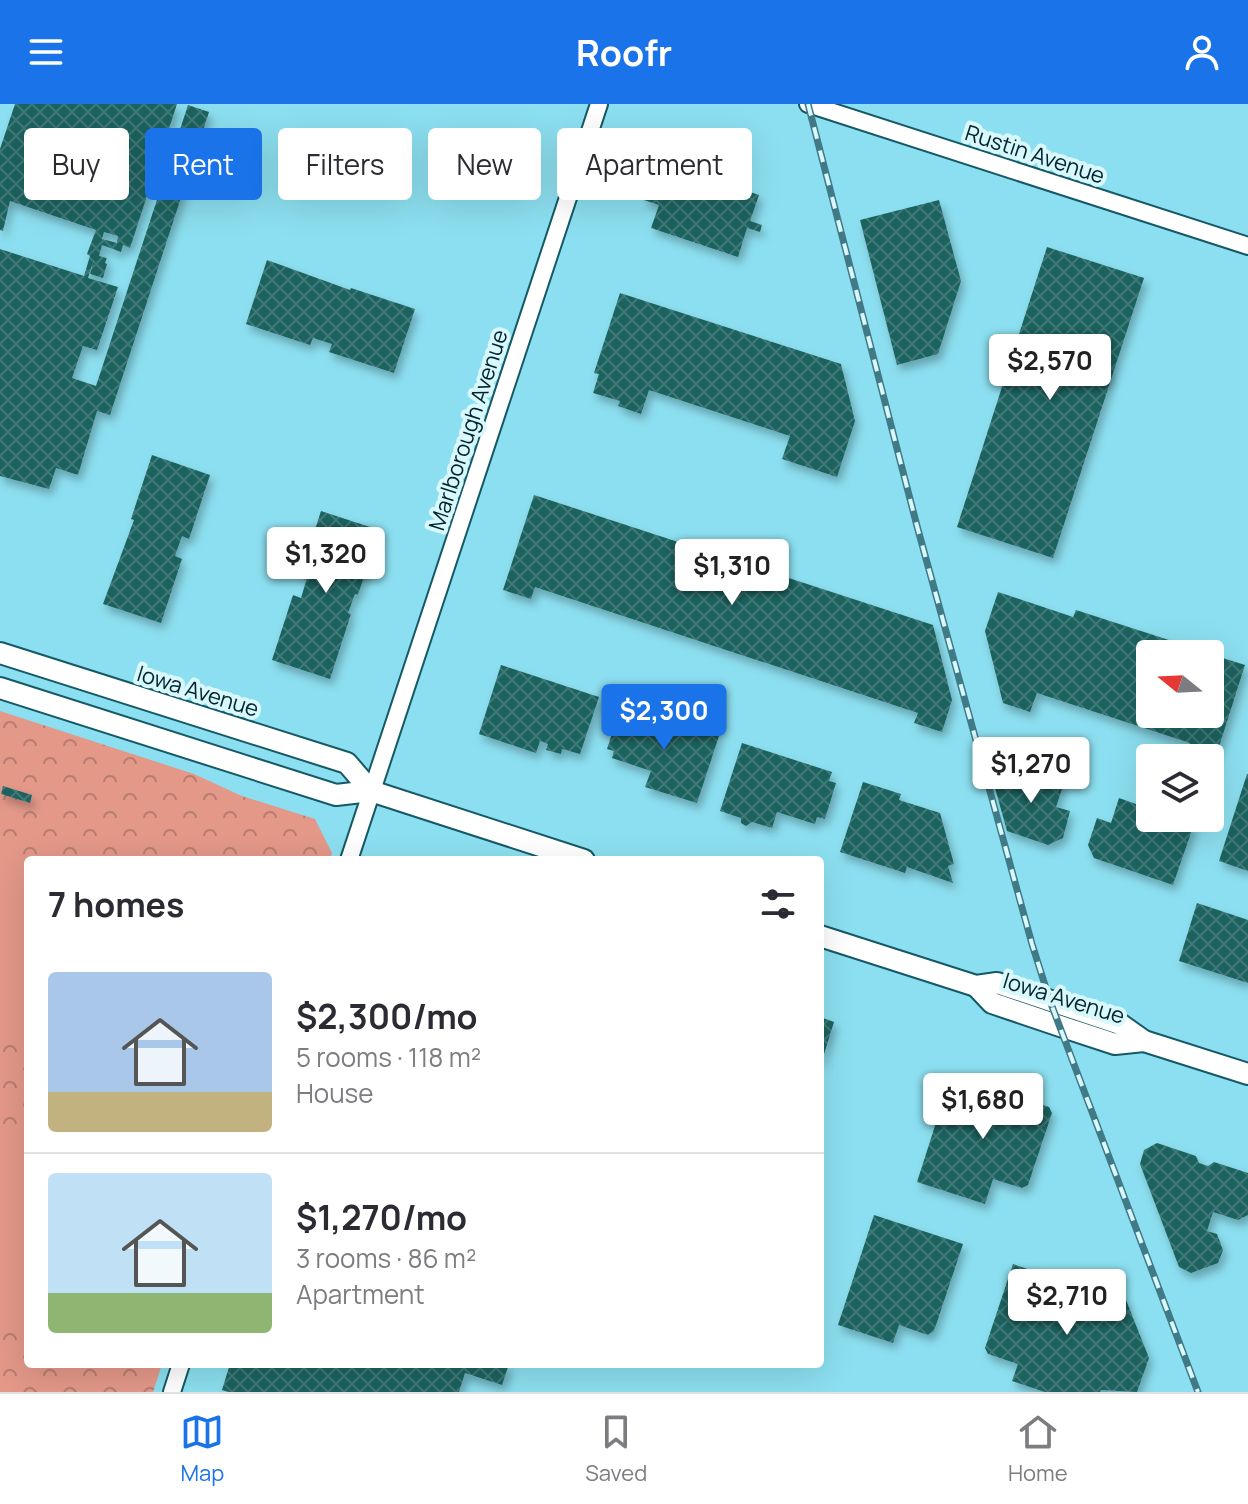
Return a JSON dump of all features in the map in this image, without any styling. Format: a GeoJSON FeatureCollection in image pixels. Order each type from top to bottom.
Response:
{"type":"FeatureCollection","features":[{"type":"Feature","properties":{"kind":"main road","name":"Iowa Avenue"},"geometry":{"type":"LineString","coordinates":[[0,653],[347,763],[371,791]]}},
{"type":"Feature","properties":{"kind":"main road","name":"Iowa Avenue"},"geometry":{"type":"LineString","coordinates":[[0,688],[336,795],[371,791],[572,856]]}},
{"type":"Feature","properties":{"kind":"main road","name":"Iowa Avenue"},"geometry":{"type":"LineString","coordinates":[[824,937],[976,986],[997,983],[1120,1024],[1144,1041],[1248,1074]]}},
{"type":"Feature","properties":{"kind":"street","name":"Marlborough Avenue"},"geometry":{"type":"LineString","coordinates":[[350,856],[599,104]]}},
{"type":"Feature","properties":{"kind":"street","name":"Rustin Avenue"},"geometry":{"type":"LineString","coordinates":[[808,104],[1248,246]]}},
{"type":"Feature","properties":{"kind":"street"},"geometry":{"type":"LineString","coordinates":[[172,1392],[180,1368]]}},
{"type":"Feature","properties":{"kind":"green space"},"geometry":{"type":"Polygon","coordinates":[[[0,711],[194,774],[242,796],[315,819],[332,853],[331,856],[24,856],[24,1368],[161,1368],[153,1392],[0,1392],[0,711]]]}},
{"type":"Feature","properties":{"kind":"green space"},"geometry":{"type":"Polygon","coordinates":[[[0,861],[24,866],[24,1054],[0,1023],[0,861]]]}},
{"type":"Feature","properties":{"kind":"green space"},"geometry":{"type":"Polygon","coordinates":[[[24,1123],[24,1330],[0,1320],[0,1126],[24,1123]]]}},
{"type":"Feature","properties":{"kind":"building"},"geometry":{"type":"Polygon","coordinates":[[[15,104],[177,104],[169,128],[145,128],[146,200],[130,248],[123,245],[121,252],[102,245],[99,256],[107,258],[103,278],[90,274],[94,259],[88,278],[118,287],[97,350],[83,346],[72,378],[96,386],[157,200],[180,200],[110,415],[97,411],[78,475],[56,468],[49,489],[0,476],[0,249],[84,276],[90,256],[87,254],[96,230],[10,201],[3,231],[0,230],[0,149],[15,104]],[[104,232],[102,239],[117,243],[118,236],[104,232]]]}},
{"type":"Feature","properties":{"kind":"building"},"geometry":{"type":"Polygon","coordinates":[[[188,105],[209,112],[204,128],[180,128],[188,105]]]}},
{"type":"Feature","properties":{"kind":"building"},"geometry":{"type":"Polygon","coordinates":[[[752,193],[759,195],[750,221],[762,225],[760,232],[747,228],[738,257],[651,228],[659,205],[644,200],[752,200],[752,193]]]}},
{"type":"Feature","properties":{"kind":"building"},"geometry":{"type":"Polygon","coordinates":[[[939,200],[961,281],[938,354],[897,365],[860,220],[939,200]]]}},
{"type":"Feature","properties":{"kind":"building"},"geometry":{"type":"Polygon","coordinates":[[[1047,247],[1144,278],[1053,558],[957,527],[1047,247]]]}},
{"type":"Feature","properties":{"kind":"building"},"geometry":{"type":"Polygon","coordinates":[[[267,260],[415,309],[394,373],[329,352],[332,344],[313,338],[310,345],[246,324],[267,260]]]}},
{"type":"Feature","properties":{"kind":"building"},"geometry":{"type":"Polygon","coordinates":[[[620,293],[841,364],[855,421],[837,477],[782,459],[790,436],[649,390],[641,414],[618,406],[620,401],[593,393],[599,374],[594,373],[620,293]]]}},
{"type":"Feature","properties":{"kind":"building"},"geometry":{"type":"Polygon","coordinates":[[[152,455],[210,475],[189,539],[182,536],[175,556],[182,559],[161,623],[103,604],[134,520],[131,519],[152,455]]]}},
{"type":"Feature","properties":{"kind":"building"},"geometry":{"type":"Polygon","coordinates":[[[534,495],[933,625],[952,700],[942,732],[914,723],[918,713],[535,587],[531,599],[503,590],[534,495]]]}},
{"type":"Feature","properties":{"kind":"building"},"geometry":{"type":"Polygon","coordinates":[[[321,511],[379,530],[358,595],[355,594],[348,613],[351,614],[330,679],[272,660],[293,595],[301,598],[307,578],[300,576],[321,511]]]}},
{"type":"Feature","properties":{"kind":"building"},"geometry":{"type":"Polygon","coordinates":[[[998,592],[1073,617],[1076,610],[1169,640],[1136,640],[1136,725],[1037,693],[1030,712],[1003,703],[985,631],[998,592]]]}},
{"type":"Feature","properties":{"kind":"building"},"geometry":{"type":"Polygon","coordinates":[[[1224,658],[1245,665],[1220,744],[1190,743],[1144,728],[1224,728],[1224,658]]]}},
{"type":"Feature","properties":{"kind":"building"},"geometry":{"type":"Polygon","coordinates":[[[501,665],[599,697],[580,754],[562,749],[561,754],[546,750],[548,744],[540,741],[536,753],[479,734],[501,665]]]}},
{"type":"Feature","properties":{"kind":"building"},"geometry":{"type":"Polygon","coordinates":[[[629,707],[719,736],[697,803],[645,787],[651,771],[612,758],[614,751],[607,749],[619,712],[627,714],[629,707]]]}},
{"type":"Feature","properties":{"kind":"building"},"geometry":{"type":"Polygon","coordinates":[[[742,743],[832,772],[829,781],[836,783],[825,819],[817,817],[815,824],[777,812],[772,828],[752,822],[746,826],[741,823],[741,818],[720,811],[742,743]]]}},
{"type":"Feature","properties":{"kind":"building"},"geometry":{"type":"Polygon","coordinates":[[[998,763],[1064,783],[1056,807],[1070,811],[1063,838],[1048,845],[1007,831],[993,781],[998,763]]]}},
{"type":"Feature","properties":{"kind":"building"},"geometry":{"type":"Polygon","coordinates":[[[1248,774],[1248,871],[1219,861],[1248,774]]]}},
{"type":"Feature","properties":{"kind":"building"},"geometry":{"type":"Polygon","coordinates":[[[863,782],[901,794],[899,800],[940,813],[954,864],[948,866],[953,883],[907,867],[905,873],[840,852],[863,782]]]}},
{"type":"Feature","properties":{"kind":"building"},"geometry":{"type":"Polygon","coordinates":[[[3,786],[32,795],[30,803],[1,794],[3,786]]]}},
{"type":"Feature","properties":{"kind":"building"},"geometry":{"type":"Polygon","coordinates":[[[1119,798],[1136,804],[1136,832],[1191,832],[1173,885],[1094,858],[1088,845],[1097,818],[1111,823],[1119,798]]]}},
{"type":"Feature","properties":{"kind":"building"},"geometry":{"type":"Polygon","coordinates":[[[1197,903],[1248,920],[1248,983],[1179,961],[1197,903]]]}},
{"type":"Feature","properties":{"kind":"building"},"geometry":{"type":"Polygon","coordinates":[[[824,1018],[834,1022],[824,1054],[824,1018]]]}},
{"type":"Feature","properties":{"kind":"building"},"geometry":{"type":"Polygon","coordinates":[[[951,1076],[1049,1107],[1052,1113],[1028,1185],[1022,1188],[993,1179],[985,1204],[917,1182],[951,1076]]]}},
{"type":"Feature","properties":{"kind":"building"},"geometry":{"type":"Polygon","coordinates":[[[1157,1143],[1196,1156],[1199,1163],[1208,1166],[1214,1162],[1248,1173],[1248,1215],[1238,1220],[1213,1212],[1207,1231],[1217,1234],[1223,1250],[1218,1263],[1191,1273],[1179,1267],[1140,1164],[1144,1150],[1157,1143]]]}},
{"type":"Feature","properties":{"kind":"building"},"geometry":{"type":"Polygon","coordinates":[[[874,1215],[963,1244],[934,1331],[928,1335],[899,1325],[893,1343],[838,1325],[874,1215]]]}},
{"type":"Feature","properties":{"kind":"building"},"geometry":{"type":"Polygon","coordinates":[[[1013,1264],[1089,1291],[1090,1288],[1126,1300],[1149,1358],[1137,1392],[1045,1392],[1012,1381],[1018,1364],[988,1354],[985,1348],[1013,1264]]]}},
{"type":"Feature","properties":{"kind":"building"},"geometry":{"type":"Polygon","coordinates":[[[229,1368],[508,1368],[502,1385],[465,1373],[459,1392],[222,1390],[229,1368]]]}},
{"type":"Feature","properties":{"kind":"railway"},"geometry":{"type":"LineString","coordinates":[[808,104],[917,526],[1032,944],[1050,1001],[1198,1392]]}}]}
